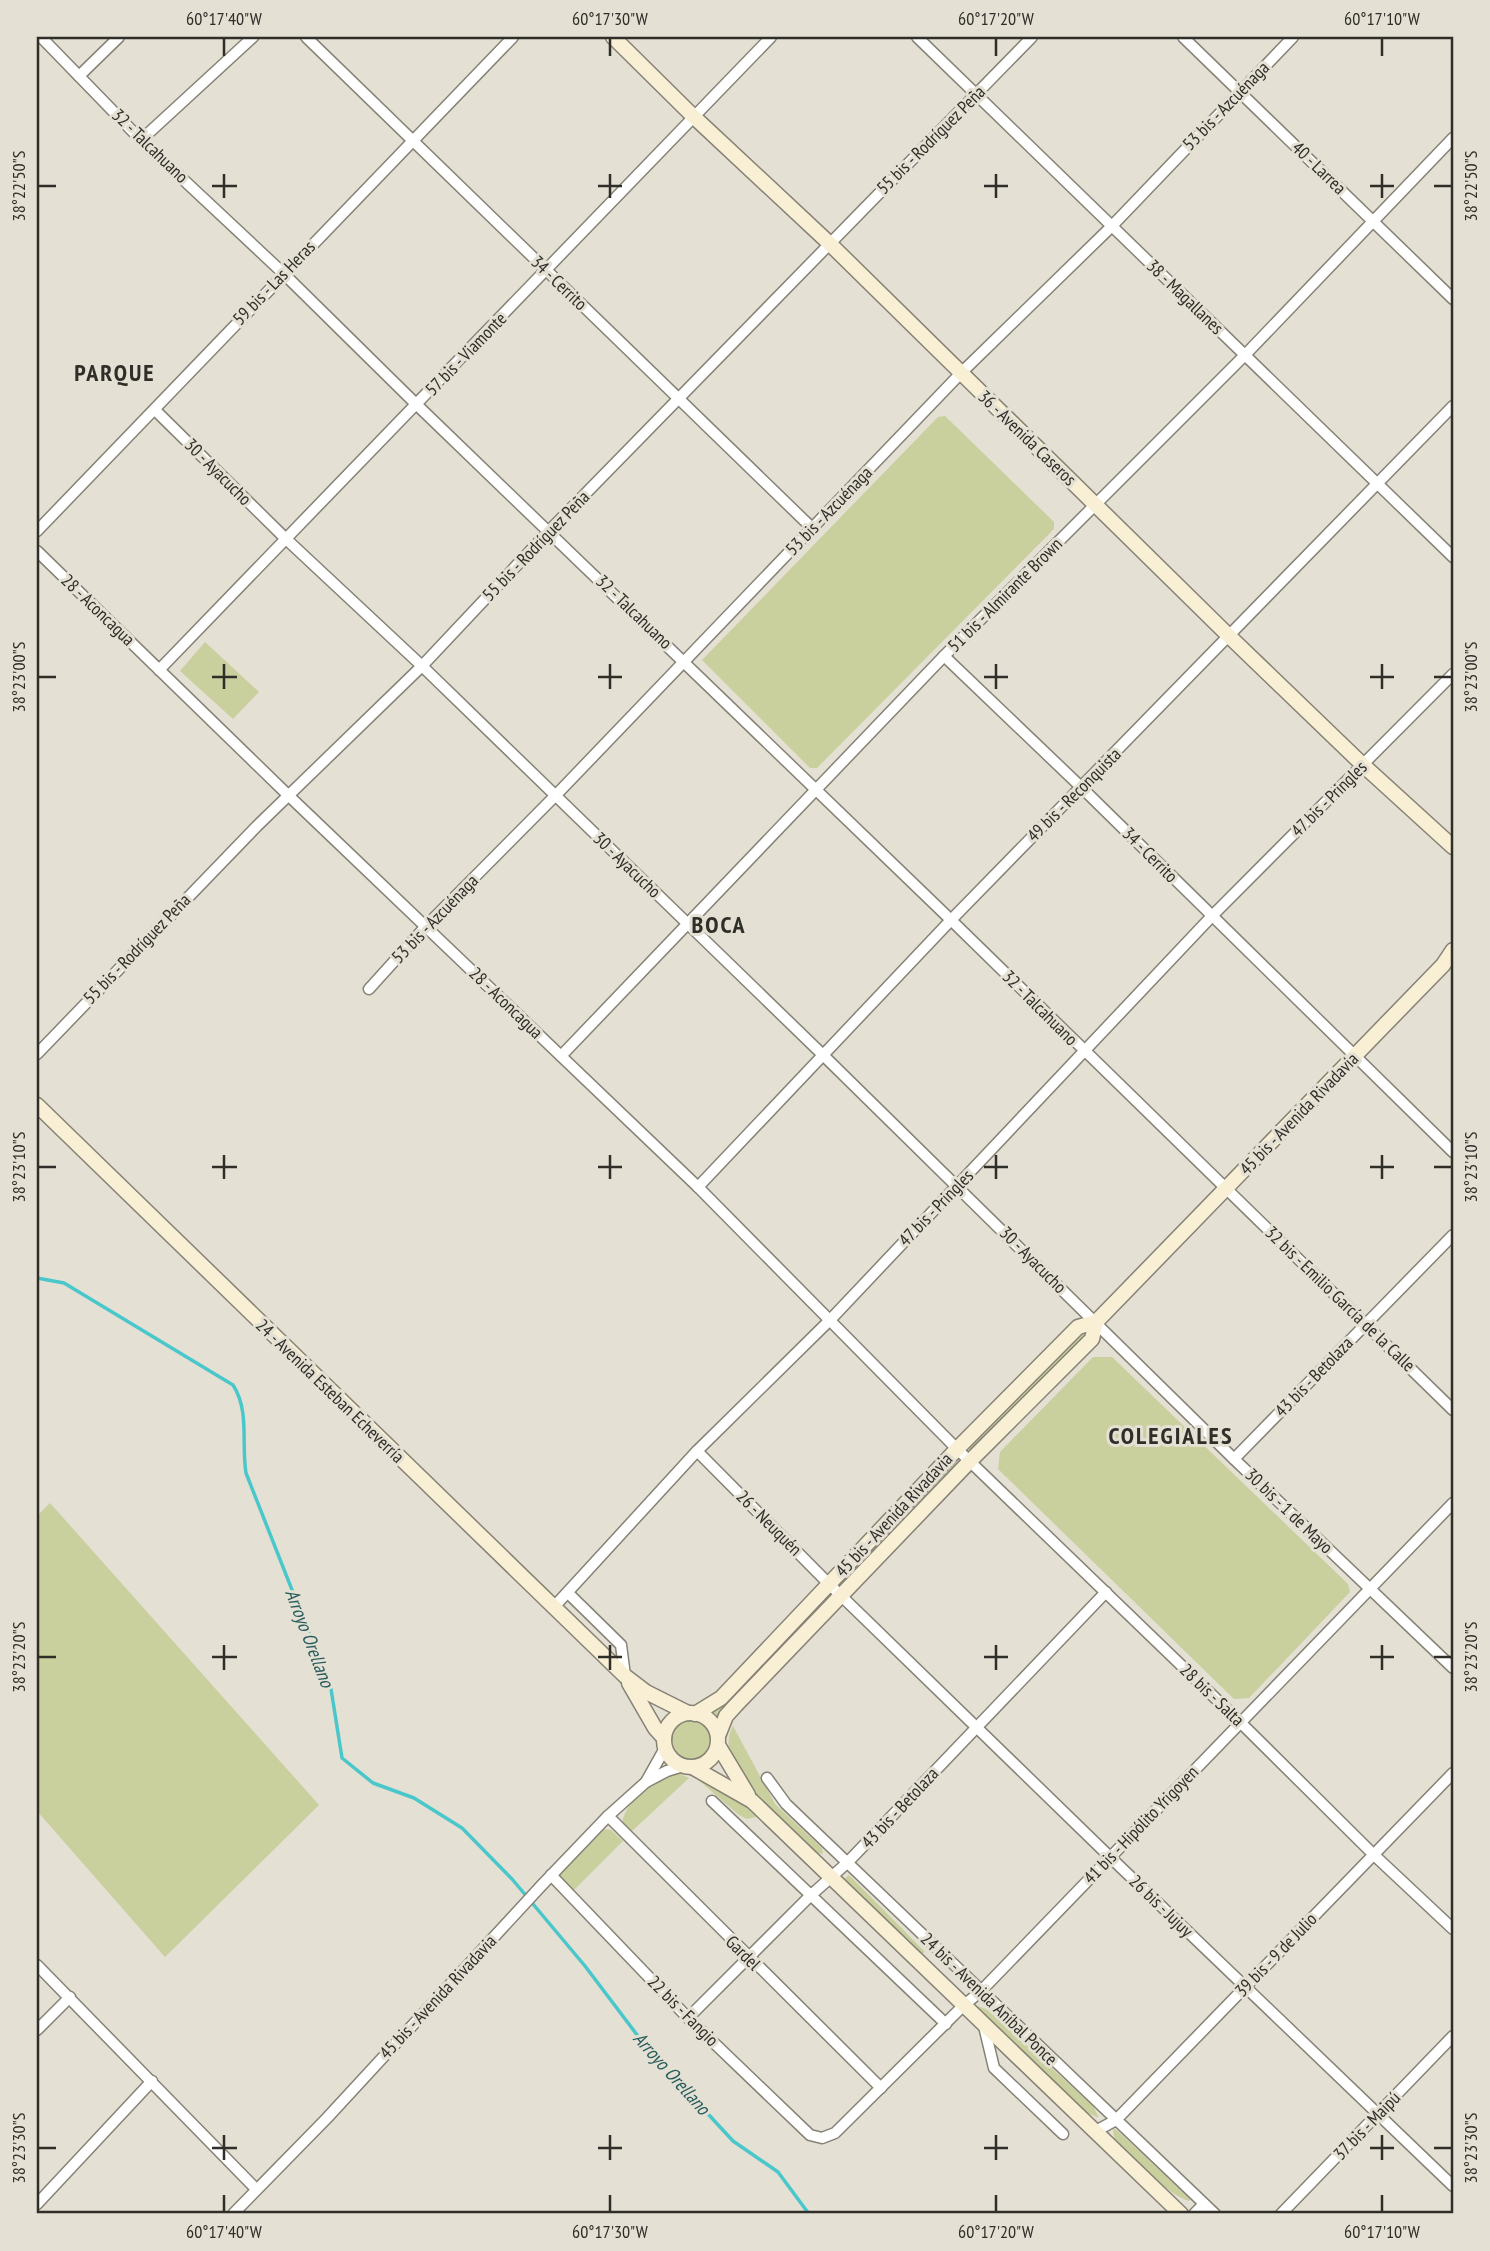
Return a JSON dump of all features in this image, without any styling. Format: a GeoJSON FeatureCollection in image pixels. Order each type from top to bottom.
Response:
{"type":"FeatureCollection","features":[{"type":"Feature","properties":{"kind":"main road","name":"36 - Avenida Caseros"},"geometry":{"type":"LineString","coordinates":[[613,37],[693,116],[830,243],[1230,637],[1448,843],[1453,858]]}},
{"type":"Feature","properties":{"kind":"main road","name":"45 bis - Avenida Rivadavia"},"geometry":{"type":"LineString","coordinates":[[718,1740],[726,1716],[736,1705],[1091,1339],[1096,1322],[1448,962],[1453,950]]}},
{"type":"Feature","properties":{"kind":"main road","name":"24 - Avenida Esteban Echeverría"},"geometry":{"type":"LineString","coordinates":[[37,1105],[625,1676],[646,1692],[691,1714]]}},
{"type":"Feature","properties":{"kind":"main road","name":"45 bis - Avenida Rivadavia"},"geometry":{"type":"LineString","coordinates":[[691,1714],[721,1698],[957,1449],[1078,1327],[1096,1322]]}},
{"type":"Feature","properties":{"kind":"main road","name":"24 - Avenida Esteban Echeverría"},"geometry":{"type":"LineString","coordinates":[[625,1676],[664,1743]]}},
{"type":"Feature","properties":{"kind":"main road"},"geometry":{"type":"LineString","coordinates":[[691,1714],[710,1721],[718,1740],[709,1760],[688,1767],[669,1756],[664,1743],[668,1726],[676,1718],[691,1714]]}},
{"type":"Feature","properties":{"kind":"main road","name":"24 bis - Avenida Aníbal Ponce"},"geometry":{"type":"LineString","coordinates":[[718,1740],[752,1801]]}},
{"type":"Feature","properties":{"kind":"main road","name":"24 bis - Avenida Aníbal Ponce"},"geometry":{"type":"LineString","coordinates":[[688,1767],[752,1801],[1181,2214]]}},
{"type":"Feature","properties":{"kind":"street","name":"32 - Talcahuano"},"geometry":{"type":"LineString","coordinates":[[41,37],[141,140],[283,273],[1227,1188]]}},
{"type":"Feature","properties":{"kind":"street"},"geometry":{"type":"LineString","coordinates":[[79,76],[119,37]]}},
{"type":"Feature","properties":{"kind":"street"},"geometry":{"type":"LineString","coordinates":[[141,140],[253,37]]}},
{"type":"Feature","properties":{"kind":"street","name":"34 - Cerrito"},"geometry":{"type":"LineString","coordinates":[[306,37],[812,528]]}},
{"type":"Feature","properties":{"kind":"street","name":"59 bis - Las Heras"},"geometry":{"type":"LineString","coordinates":[[37,531],[513,37]]}},
{"type":"Feature","properties":{"kind":"street","name":"57 bis - Viamonte"},"geometry":{"type":"LineString","coordinates":[[159,670],[771,37]]}},
{"type":"Feature","properties":{"kind":"street","name":"38 - Magallanes"},"geometry":{"type":"LineString","coordinates":[[917,37],[1453,557]]}},
{"type":"Feature","properties":{"kind":"street","name":"55 bis - Rodríguez Peña"},"geometry":{"type":"LineString","coordinates":[[37,1054],[257,826],[422,666],[549,531],[1032,37]]}},
{"type":"Feature","properties":{"kind":"street","name":"40 - Larrea"},"geometry":{"type":"LineString","coordinates":[[1183,37],[1453,299]]}},
{"type":"Feature","properties":{"kind":"street","name":"53 bis - Azcuénaga"},"geometry":{"type":"LineString","coordinates":[[369,989],[426,926],[556,796],[961,373],[1111,227],[1293,37]]}},
{"type":"Feature","properties":{"kind":"street","name":"51 bis - Almirante Brown"},"geometry":{"type":"LineString","coordinates":[[561,1056],[944,656],[1245,355],[1453,138]]}},
{"type":"Feature","properties":{"kind":"street","name":"49 bis - Reconquista"},"geometry":{"type":"LineString","coordinates":[[698,1187],[951,920],[1453,406]]}},
{"type":"Feature","properties":{"kind":"street","name":"30 - Ayacucho"},"geometry":{"type":"LineString","coordinates":[[155,410],[1096,1322]]}},
{"type":"Feature","properties":{"kind":"street","name":"28 - Aconcagua"},"geometry":{"type":"LineString","coordinates":[[37,551],[698,1187],[970,1461]]}},
{"type":"Feature","properties":{"kind":"street","name":"34 - Cerrito"},"geometry":{"type":"LineString","coordinates":[[944,656],[1453,1152]]}},
{"type":"Feature","properties":{"kind":"street","name":"47 bis - Pringles"},"geometry":{"type":"LineString","coordinates":[[554,1608],[697,1451],[831,1319],[1212,916],[1453,674]]}},
{"type":"Feature","properties":{"kind":"street","name":"32 bis - Emilio García de la Calle"},"geometry":{"type":"LineString","coordinates":[[1227,1188],[1453,1410]]}},
{"type":"Feature","properties":{"kind":"street","name":"43 bis - Betolaza"},"geometry":{"type":"LineString","coordinates":[[1234,1460],[1453,1235]]}},
{"type":"Feature","properties":{"kind":"street","name":"30 bis - 1 de Mayo"},"geometry":{"type":"LineString","coordinates":[[1096,1322],[1234,1460],[1453,1668]]}},
{"type":"Feature","properties":{"kind":"street","name":"26 - Neuquén"},"geometry":{"type":"LineString","coordinates":[[697,1451],[841,1594]]}},
{"type":"Feature","properties":{"kind":"street","name":"28 bis - Salta"},"geometry":{"type":"LineString","coordinates":[[970,1461],[1453,1929]]}},
{"type":"Feature","properties":{"kind":"street","name":"41 bis - Hipólito Yrigoyen"},"geometry":{"type":"LineString","coordinates":[[822,2138],[835,2133],[981,1991],[1453,1503]]}},
{"type":"Feature","properties":{"kind":"street","name":"43 bis - Betolaza"},"geometry":{"type":"LineString","coordinates":[[688,2018],[810,1895],[847,1863],[1106,1592]]}},
{"type":"Feature","properties":{"kind":"street","name":"24 - Avenida Esteban Echeverría"},"geometry":{"type":"LineString","coordinates":[[569,1594],[621,1645],[625,1676]]}},
{"type":"Feature","properties":{"kind":"street","name":"26 bis - Jujuy"},"geometry":{"type":"LineString","coordinates":[[841,1594],[1245,1988],[1453,2186]]}},
{"type":"Feature","properties":{"kind":"street","name":"45 bis - Avenida Rivadavia"},"geometry":{"type":"LineString","coordinates":[[646,1782],[664,1743]]}},
{"type":"Feature","properties":{"kind":"street","name":"45 bis - Avenida Rivadavia"},"geometry":{"type":"LineString","coordinates":[[233,2214],[327,2118],[608,1816],[646,1782],[667,1770],[688,1767]]}},
{"type":"Feature","properties":{"kind":"street","name":"39 bis - 9 de Julio"},"geometry":{"type":"LineString","coordinates":[[1094,2132],[1116,2120],[1453,1773]]}},
{"type":"Feature","properties":{"kind":"street","name":"24 bis - Avenida Aníbal Ponce"},"geometry":{"type":"LineString","coordinates":[[767,1778],[786,1804],[1215,2214]]}},
{"type":"Feature","properties":{"kind":"street"},"geometry":{"type":"LineString","coordinates":[[712,1801],[946,2024]]}},
{"type":"Feature","properties":{"kind":"street","name":"Gardel"},"geometry":{"type":"LineString","coordinates":[[608,1816],[881,2088]]}},
{"type":"Feature","properties":{"kind":"street","name":"22 bis - Fangio"},"geometry":{"type":"LineString","coordinates":[[551,1875],[688,2018],[810,2134],[822,2138]]}},
{"type":"Feature","properties":{"kind":"street"},"geometry":{"type":"LineString","coordinates":[[37,1965],[256,2189]]}},
{"type":"Feature","properties":{"kind":"street"},"geometry":{"type":"LineString","coordinates":[[37,2030],[69,1997]]}},
{"type":"Feature","properties":{"kind":"street","name":"24 bis - Avenida Aníbal Ponce"},"geometry":{"type":"LineString","coordinates":[[984,2026],[994,2068],[1063,2134]]}},
{"type":"Feature","properties":{"kind":"street","name":"37 bis - Maipú"},"geometry":{"type":"LineString","coordinates":[[1280,2214],[1453,2036]]}},
{"type":"Feature","properties":{"kind":"street"},"geometry":{"type":"LineString","coordinates":[[37,2204],[152,2081]]}},
{"type":"Feature","properties":{"kind":"street"},"geometry":{"type":"LineString","coordinates":[[1194,2214],[1204,2204]]}},
{"type":"Feature","properties":{"kind":"green space"},"geometry":{"type":"Polygon","coordinates":[[[945,416],[1054,522],[1054,529],[817,768],[810,768],[702,660],[938,417],[945,416]]]}},
{"type":"Feature","properties":{"kind":"green space"},"geometry":{"type":"Polygon","coordinates":[[[205,642],[259,692],[233,719],[180,671],[205,642]]]}},
{"type":"Feature","properties":{"kind":"green space"},"geometry":{"type":"Polygon","coordinates":[[[1083,1332],[1087,1335],[972,1451],[968,1447],[1083,1332]]]}},
{"type":"Feature","properties":{"kind":"green space"},"geometry":{"type":"Polygon","coordinates":[[[1093,1357],[1112,1357],[1348,1584],[1350,1592],[1249,1698],[1234,1699],[998,1469],[1000,1452],[1093,1357]]]}},
{"type":"Feature","properties":{"kind":"green space"},"geometry":{"type":"Polygon","coordinates":[[[955,1461],[958,1464],[846,1582],[843,1579],[955,1461]]]}},
{"type":"Feature","properties":{"kind":"green space"},"geometry":{"type":"Polygon","coordinates":[[[50,1503],[319,1805],[165,1957],[37,1811],[37,1516],[50,1503]]]}},
{"type":"Feature","properties":{"kind":"green space"},"geometry":{"type":"Polygon","coordinates":[[[828,1595],[831,1597],[728,1703],[719,1720],[710,1712],[828,1595]]]}},
{"type":"Feature","properties":{"kind":"green space"},"geometry":{"type":"Polygon","coordinates":[[[690,1720],[705,1726],[711,1741],[705,1756],[690,1762],[675,1756],[669,1741],[675,1726],[690,1720]]]}},
{"type":"Feature","properties":{"kind":"green space"},"geometry":{"type":"Polygon","coordinates":[[[733,1726],[775,1804],[822,1848],[823,1854],[814,1852],[787,1828],[741,1778],[732,1760],[729,1742],[733,1726]]]}},
{"type":"Feature","properties":{"kind":"green space"},"geometry":{"type":"Polygon","coordinates":[[[678,1773],[689,1778],[631,1832],[622,1823],[635,1798],[660,1779],[678,1773]]]}},
{"type":"Feature","properties":{"kind":"green space"},"geometry":{"type":"Polygon","coordinates":[[[696,1778],[713,1783],[739,1797],[747,1803],[756,1817],[747,1819],[739,1815],[696,1778]]]}},
{"type":"Feature","properties":{"kind":"green space"},"geometry":{"type":"Polygon","coordinates":[[[602,1829],[611,1830],[623,1841],[570,1894],[556,1878],[602,1829]]]}},
{"type":"Feature","properties":{"kind":"green space"},"geometry":{"type":"Polygon","coordinates":[[[849,1875],[925,1952],[919,1955],[843,1880],[849,1875]]]}},
{"type":"Feature","properties":{"kind":"green space"},"geometry":{"type":"Polygon","coordinates":[[[978,2006],[988,2010],[1093,2106],[1099,2118],[1076,2107],[981,2014],[978,2006]]]}},
{"type":"Feature","properties":{"kind":"green space"},"geometry":{"type":"Polygon","coordinates":[[[1113,2128],[1190,2199],[1189,2201],[1161,2184],[1127,2155],[1115,2140],[1113,2128]]]}},
{"type":"Feature","properties":{"kind":"waterway","name":"Arroyo Orellano"},"geometry":{"type":"LineString","coordinates":[[37,1278],[64,1283],[233,1385],[242,1406],[246,1473],[331,1689],[342,1758],[373,1783],[414,1798],[462,1828],[512,1879],[585,1966],[647,2048],[733,2141],[778,2172],[809,2214]]}},
{"type":"Feature","properties":{"kind":"district","name":"PARQUE"},"geometry":{"type":"Point","coordinates":[115,373]}},
{"type":"Feature","properties":{"kind":"district","name":"BOCA"},"geometry":{"type":"Point","coordinates":[719,925]}},
{"type":"Feature","properties":{"kind":"district","name":"COLEGIALES"},"geometry":{"type":"Point","coordinates":[1171,1436]}}]}
